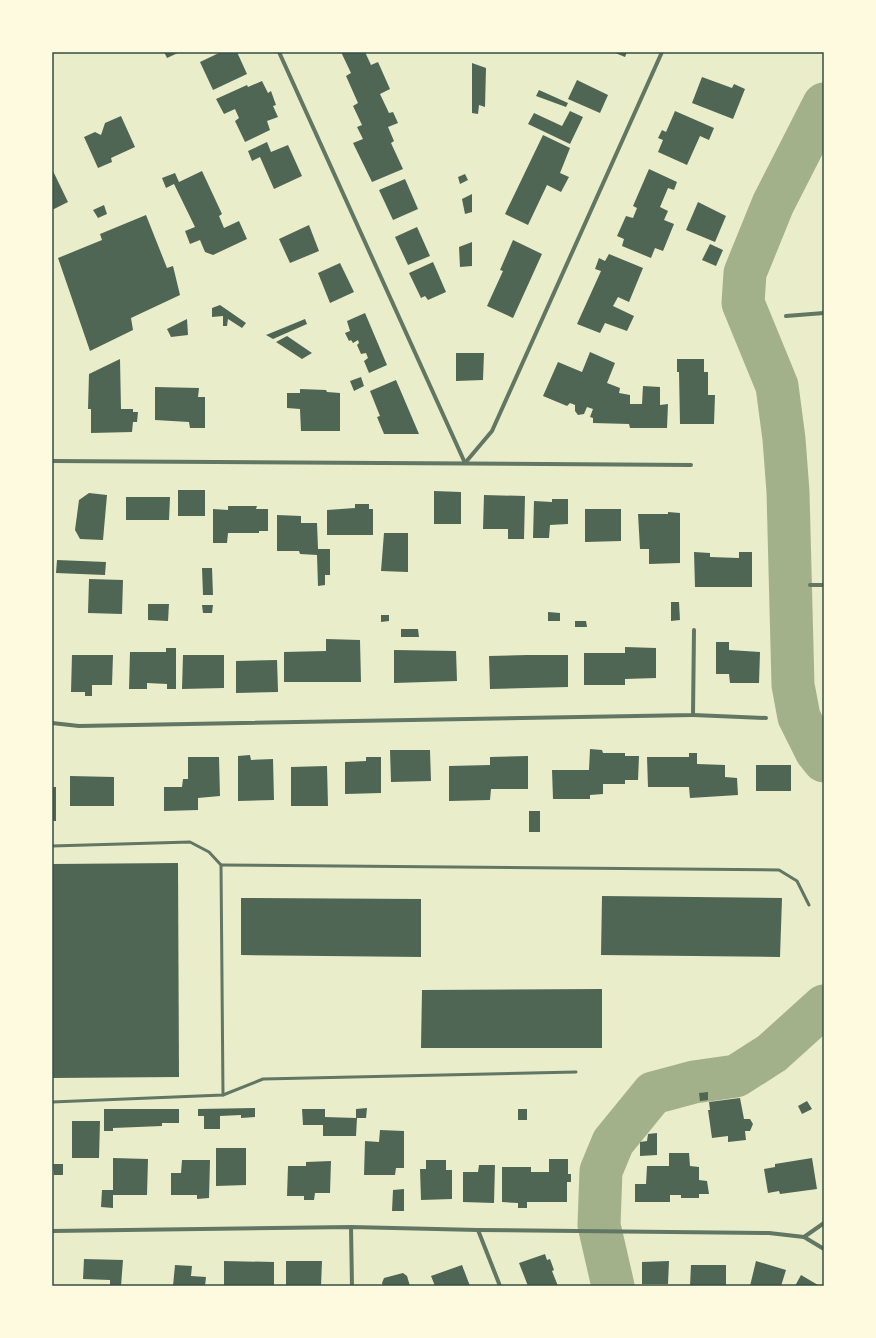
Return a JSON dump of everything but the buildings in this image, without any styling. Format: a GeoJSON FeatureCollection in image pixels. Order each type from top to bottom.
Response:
{"type":"FeatureCollection","features":[{"type":"Feature","properties":{"kind":"street"},"geometry":{"type":"LineString","coordinates":[[279,52],[465,463]]}},
{"type":"Feature","properties":{"kind":"street"},"geometry":{"type":"LineString","coordinates":[[465,463],[492,431],[662,52]]}},
{"type":"Feature","properties":{"kind":"street"},"geometry":{"type":"LineString","coordinates":[[786,316],[824,313]]}},
{"type":"Feature","properties":{"kind":"street"},"geometry":{"type":"LineString","coordinates":[[52,461],[691,465]]}},
{"type":"Feature","properties":{"kind":"street"},"geometry":{"type":"LineString","coordinates":[[810,585],[824,585]]}},
{"type":"Feature","properties":{"kind":"street"},"geometry":{"type":"LineString","coordinates":[[693,715],[694,630]]}},
{"type":"Feature","properties":{"kind":"street"},"geometry":{"type":"LineString","coordinates":[[52,723],[79,726],[693,715],[766,718]]}},
{"type":"Feature","properties":{"kind":"street"},"geometry":{"type":"LineString","coordinates":[[804,1236],[824,1222]]}},
{"type":"Feature","properties":{"kind":"street"},"geometry":{"type":"LineString","coordinates":[[52,1231],[351,1227],[769,1233],[804,1236],[824,1249]]}},
{"type":"Feature","properties":{"kind":"street"},"geometry":{"type":"LineString","coordinates":[[351,1227],[352,1286]]}},
{"type":"Feature","properties":{"kind":"street"},"geometry":{"type":"LineString","coordinates":[[478,1230],[500,1286]]}},
{"type":"Feature","properties":{"kind":"lane"},"geometry":{"type":"LineString","coordinates":[[52,846],[190,842],[208,852],[221,865],[224,1095]]}},
{"type":"Feature","properties":{"kind":"lane"},"geometry":{"type":"LineString","coordinates":[[221,865],[779,870],[797,880],[808,905]]}},
{"type":"Feature","properties":{"kind":"lane"},"geometry":{"type":"LineString","coordinates":[[52,1102],[224,1095],[263,1079],[576,1072]]}},
{"type":"Feature","properties":{"kind":"waterway"},"geometry":{"type":"LineString","coordinates":[[824,104],[773,204],[745,273],[743,303],[777,386],[784,439],[788,492],[793,685],[799,717],[816,751],[824,761]]}},
{"type":"Feature","properties":{"kind":"waterway"},"geometry":{"type":"LineString","coordinates":[[613,1286],[599,1225],[601,1171],[613,1142],[653,1093],[694,1082],[736,1076],[772,1053],[824,1006]]}}]}
